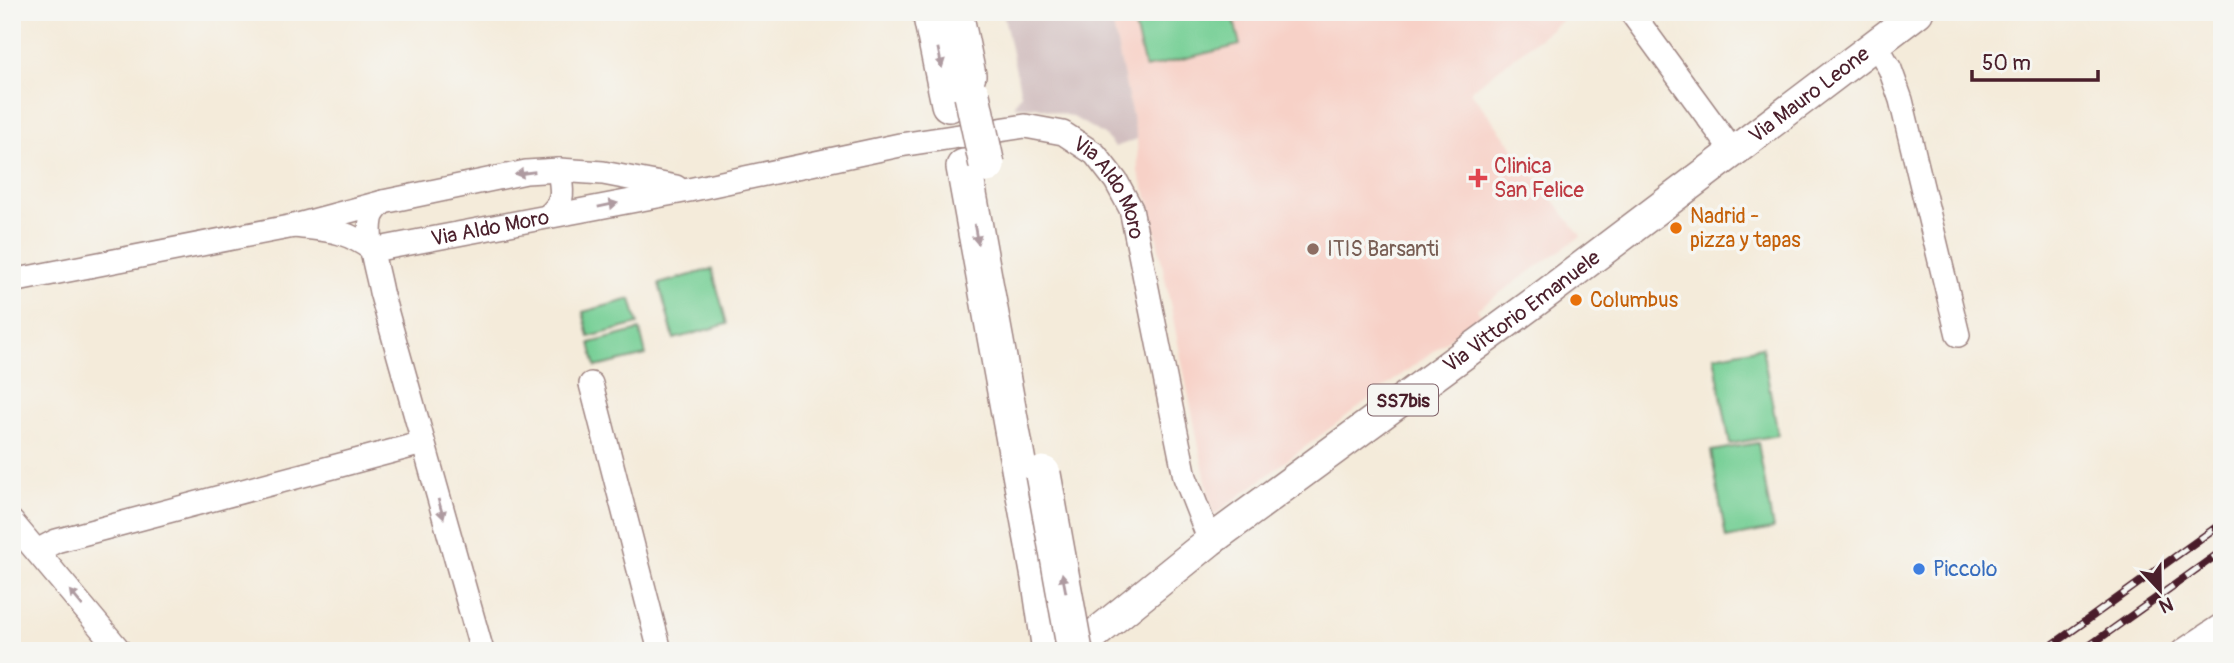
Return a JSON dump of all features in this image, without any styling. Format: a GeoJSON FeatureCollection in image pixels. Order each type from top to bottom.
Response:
{"type":"FeatureCollection","features":[{"type":"Feature","properties":{"kind":"highway"},"geometry":{"type":"LineString","coordinates":[[930,12],[961,100],[975,166],[1032,475],[1050,651]]}},
{"type":"Feature","properties":{"kind":"highway"},"geometry":{"type":"LineString","coordinates":[[955,12],[961,100]]}},
{"type":"Feature","properties":{"kind":"highway"},"geometry":{"type":"LineString","coordinates":[[1032,475],[1069,609],[1075,651]]}},
{"type":"Feature","properties":{"kind":"main road","name":"Via Mauro Leone"},"geometry":{"type":"LineString","coordinates":[[1734,153],[1918,12]]}},
{"type":"Feature","properties":{"kind":"main road","name":"Via Vittorio Emanuele"},"geometry":{"type":"LineString","coordinates":[[1075,651],[1210,541],[1734,153]]}},
{"type":"Feature","properties":{"kind":"street"},"geometry":{"type":"LineString","coordinates":[[1631,12],[1734,153]]}},
{"type":"Feature","properties":{"kind":"street"},"geometry":{"type":"LineString","coordinates":[[1876,44],[1890,69],[1901,100],[1958,335]]}},
{"type":"Feature","properties":{"kind":"street","name":"Via Aldo Moro"},"geometry":{"type":"LineString","coordinates":[[294,226],[341,231],[357,238],[373,250],[689,190],[900,145],[1025,126],[1063,134],[1095,154],[1116,181],[1131,209],[1185,477],[1210,541]]}},
{"type":"Feature","properties":{"kind":"street"},"geometry":{"type":"LineString","coordinates":[[548,216],[559,206],[563,196],[559,170]]}},
{"type":"Feature","properties":{"kind":"street","name":"Via Aldo Moro"},"geometry":{"type":"LineString","coordinates":[[12,281],[294,226],[383,202],[527,172],[559,170],[603,173],[689,190]]}},
{"type":"Feature","properties":{"kind":"street"},"geometry":{"type":"LineString","coordinates":[[383,202],[374,211],[370,221],[381,292],[482,651]]}},
{"type":"Feature","properties":{"kind":"street"},"geometry":{"type":"LineString","coordinates":[[591,384],[660,651]]}},
{"type":"Feature","properties":{"kind":"street"},"geometry":{"type":"LineString","coordinates":[[37,551],[56,541],[423,443]]}},
{"type":"Feature","properties":{"kind":"street"},"geometry":{"type":"LineString","coordinates":[[12,522],[120,651]]}},
{"type":"Feature","properties":{"kind":"street"},"geometry":{"type":"LineString","coordinates":[[2183,651],[2222,625]]}},
{"type":"Feature","properties":{"kind":"shaded area"},"geometry":{"type":"Polygon","coordinates":[[[1003,12],[1110,12],[1137,139],[1115,147],[1104,135],[1073,117],[1037,107],[1014,106],[1021,94],[1003,12]]]}},
{"type":"Feature","properties":{"kind":"shaded area","name":"ITIS Barsanti"},"geometry":{"type":"Polygon","coordinates":[[[1110,12],[1573,12],[1470,91],[1581,236],[1477,309],[1481,315],[1213,516],[1150,204],[1138,172],[1137,139],[1110,12]]]}},
{"type":"Feature","properties":{"kind":"green space"},"geometry":{"type":"Polygon","coordinates":[[[1174,12],[1232,12],[1240,45],[1145,68],[1134,22],[1174,12]]]}},
{"type":"Feature","properties":{"kind":"green space"},"geometry":{"type":"Polygon","coordinates":[[[712,269],[727,324],[674,339],[659,284],[712,269]]]}},
{"type":"Feature","properties":{"kind":"green space"},"geometry":{"type":"Polygon","coordinates":[[[631,299],[638,324],[589,337],[583,312],[631,299]]]}},
{"type":"Feature","properties":{"kind":"green space"},"geometry":{"type":"Polygon","coordinates":[[[640,330],[646,355],[596,367],[590,343],[640,330]]]}},
{"type":"Feature","properties":{"kind":"green space"},"geometry":{"type":"Polygon","coordinates":[[[1762,347],[1778,435],[1730,444],[1714,356],[1762,347]]]}},
{"type":"Feature","properties":{"kind":"green space"},"geometry":{"type":"Polygon","coordinates":[[[1758,443],[1773,529],[1726,538],[1711,451],[1758,443]]]}},
{"type":"Feature","properties":{"kind":"railway"},"geometry":{"type":"LineString","coordinates":[[2044,651],[2222,523]]}},
{"type":"Feature","properties":{"kind":"railway"},"geometry":{"type":"LineString","coordinates":[[2082,651],[2222,551]]}},
{"type":"Feature","properties":{"kind":"place","name":"Clinica San Felice"},"geometry":{"type":"Point","coordinates":[1478,178]}},
{"type":"Feature","properties":{"kind":"place","name":"Nadrid - pizza y tapas"},"geometry":{"type":"Point","coordinates":[1676,228]}},
{"type":"Feature","properties":{"kind":"place","name":"ITIS Barsanti"},"geometry":{"type":"Point","coordinates":[1313,249]}},
{"type":"Feature","properties":{"kind":"place","name":"Columbus"},"geometry":{"type":"Point","coordinates":[1576,300]}},
{"type":"Feature","properties":{"kind":"place","name":"Piccolo"},"geometry":{"type":"Point","coordinates":[1919,569]}}]}
